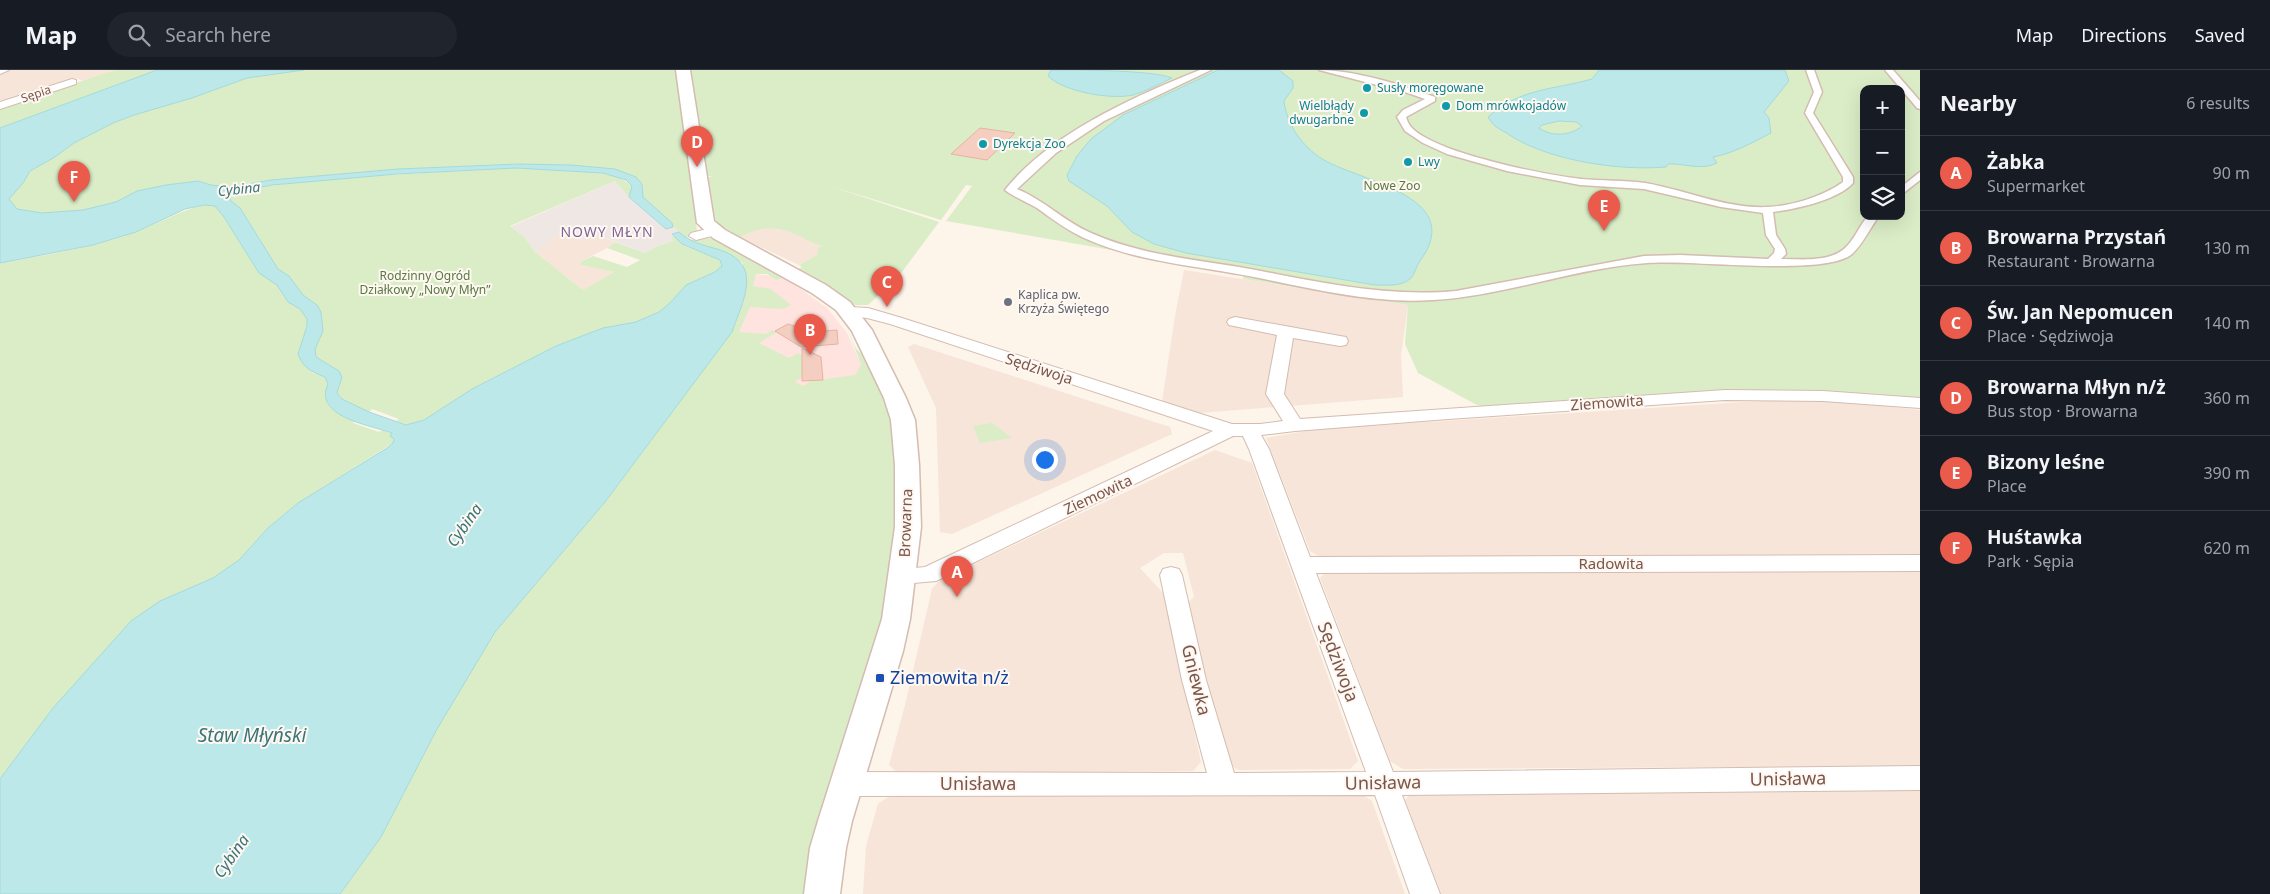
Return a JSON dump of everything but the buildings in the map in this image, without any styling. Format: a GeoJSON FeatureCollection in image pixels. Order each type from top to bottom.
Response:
{"type":"FeatureCollection","features":[{"type":"Feature","properties":{"kind":"street"},"geometry":{"type":"LineString","coordinates":[[0,71],[4,70]]}},
{"type":"Feature","properties":{"kind":"street"},"geometry":{"type":"LineString","coordinates":[[683,70],[704,217],[709,227],[715,231]]}},
{"type":"Feature","properties":{"kind":"street"},"geometry":{"type":"LineString","coordinates":[[1207,70],[1126,107],[1088,127],[1053,150],[1010,190],[1026,197],[1078,232],[1117,246],[1164,257],[1376,295],[1432,297],[1469,292],[1628,262],[1659,259],[1814,262],[1835,258],[1848,252],[1870,220]]}},
{"type":"Feature","properties":{"kind":"street"},"geometry":{"type":"LineString","coordinates":[[1323,70],[1411,91],[1432,99],[1406,112],[1401,117],[1406,129],[1427,142],[1466,157],[1540,176],[1580,182],[1644,186],[1695,199],[1768,210],[1831,195],[1843,189],[1848,183],[1848,177],[1809,113],[1818,92],[1810,70]]}},
{"type":"Feature","properties":{"kind":"street"},"geometry":{"type":"LineString","coordinates":[[1889,70],[1920,106]]}},
{"type":"Feature","properties":{"kind":"street","name":"Sępia"},"geometry":{"type":"LineString","coordinates":[[0,106],[72,82]]}},
{"type":"Feature","properties":{"kind":"street"},"geometry":{"type":"LineString","coordinates":[[1905,188],[1920,175]]}},
{"type":"Feature","properties":{"kind":"street"},"geometry":{"type":"LineString","coordinates":[[1768,210],[1771,235],[1780,249],[1814,262]]}},
{"type":"Feature","properties":{"kind":"street"},"geometry":{"type":"LineString","coordinates":[[696,236],[715,231]]}},
{"type":"Feature","properties":{"kind":"street","name":"Browarna"},"geometry":{"type":"LineString","coordinates":[[715,231],[819,289],[848,312],[862,330],[895,398],[903,420],[907,465],[908,513],[902,576],[888,651],[828,848],[822,894]]}},
{"type":"Feature","properties":{"kind":"street"},"geometry":{"type":"LineString","coordinates":[[1771,262],[1780,254],[1780,249]]}},
{"type":"Feature","properties":{"kind":"street","name":"Sędziwoja"},"geometry":{"type":"LineString","coordinates":[[848,312],[868,313],[896,321],[1239,430],[1259,449],[1425,894]]}},
{"type":"Feature","properties":{"kind":"street"},"geometry":{"type":"LineString","coordinates":[[1235,322],[1340,341]]}},
{"type":"Feature","properties":{"kind":"street"},"geometry":{"type":"LineString","coordinates":[[1286,332],[1275,394],[1295,425]]}},
{"type":"Feature","properties":{"kind":"street","name":"Ziemowita"},"geometry":{"type":"LineString","coordinates":[[902,576],[928,575],[1239,430],[1448,413],[1725,396],[1823,396],[1920,403]]}},
{"type":"Feature","properties":{"kind":"street","name":"Radowita"},"geometry":{"type":"LineString","coordinates":[[1302,566],[1920,564]]}},
{"type":"Feature","properties":{"kind":"street","name":"Gniewka"},"geometry":{"type":"LineString","coordinates":[[1171,575],[1194,680],[1224,785]]}},
{"type":"Feature","properties":{"kind":"street","name":"Unisława"},"geometry":{"type":"LineString","coordinates":[[846,784],[1224,785],[1920,778]]}},
{"type":"Feature","properties":{"kind":"shaded area"},"geometry":{"type":"Polygon","coordinates":[[[11,70],[115,70],[83,81],[76,78],[0,104],[0,73],[11,70]]]}},
{"type":"Feature","properties":{"kind":"shaded area"},"geometry":{"type":"Polygon","coordinates":[[[615,181],[629,197],[666,229],[673,227],[679,232],[672,234],[675,241],[660,245],[645,253],[593,233],[585,240],[558,235],[535,252],[525,238],[510,227],[615,181]]]}},
{"type":"Feature","properties":{"kind":"shaded area"},"geometry":{"type":"Polygon","coordinates":[[[774,226],[812,240],[822,246],[817,255],[799,265],[740,237],[753,230],[774,226]]]}},
{"type":"Feature","properties":{"kind":"shaded area"},"geometry":{"type":"Polygon","coordinates":[[[593,233],[615,242],[580,262],[581,265],[614,272],[583,290],[535,252],[558,235],[585,240],[593,233]]]}},
{"type":"Feature","properties":{"kind":"shaded area"},"geometry":{"type":"Polygon","coordinates":[[[1184,270],[1408,305],[1401,356],[1403,397],[1199,413],[1162,402],[1184,270]]]}},
{"type":"Feature","properties":{"kind":"shaded area"},"geometry":{"type":"Polygon","coordinates":[[[753,274],[784,277],[828,309],[847,333],[865,374],[759,480],[713,492],[732,332],[753,274]]]}},
{"type":"Feature","properties":{"kind":"shaded area"},"geometry":{"type":"Polygon","coordinates":[[[914,344],[1170,427],[1172,434],[952,534],[940,532],[936,408],[908,347],[914,344]]]}},
{"type":"Feature","properties":{"kind":"shaded area"},"geometry":{"type":"Polygon","coordinates":[[[1806,398],[1920,410],[1920,554],[1320,557],[1310,551],[1266,438],[1318,429],[1806,398]]]}},
{"type":"Feature","properties":{"kind":"shaded area"},"geometry":{"type":"Polygon","coordinates":[[[1215,450],[1252,463],[1358,761],[1350,769],[1238,770],[1226,762],[1187,603],[1194,597],[1183,553],[1164,553],[1140,568],[1163,593],[1201,762],[1193,771],[897,773],[889,765],[932,589],[940,580],[1215,450]]]}},
{"type":"Feature","properties":{"kind":"shaded area"},"geometry":{"type":"Polygon","coordinates":[[[1920,569],[1920,766],[1403,769],[1390,761],[1320,578],[1326,572],[1920,569]]]}},
{"type":"Feature","properties":{"kind":"shaded area"},"geometry":{"type":"Polygon","coordinates":[[[1920,789],[1920,894],[1441,894],[1405,800],[1412,792],[1920,789]]]}},
{"type":"Feature","properties":{"kind":"shaded area"},"geometry":{"type":"Polygon","coordinates":[[[1358,792],[1372,801],[1405,894],[863,894],[866,846],[878,804],[891,795],[1358,792]]]}},
{"type":"Feature","properties":{"kind":"green space"},"geometry":{"type":"Polygon","coordinates":[[[115,70],[157,70],[0,128],[0,108],[115,70]]]}},
{"type":"Feature","properties":{"kind":"green space"},"geometry":{"type":"Polygon","coordinates":[[[304,70],[679,70],[693,176],[690,177],[697,231],[687,237],[683,236],[643,197],[642,184],[636,177],[571,165],[519,164],[398,169],[271,180],[231,187],[211,185],[198,181],[137,191],[116,202],[83,210],[42,213],[17,209],[8,199],[23,183],[30,171],[55,157],[74,143],[113,123],[247,78],[304,70]]]}},
{"type":"Feature","properties":{"kind":"green space","name":"Nowe Zoo"},"geometry":{"type":"Polygon","coordinates":[[[687,70],[1920,70],[1920,399],[1816,391],[1740,390],[1485,408],[1418,373],[1405,344],[1408,305],[1243,279],[1244,275],[1186,263],[946,221],[972,186],[966,185],[941,220],[830,186],[939,222],[899,276],[868,305],[856,305],[828,286],[796,270],[802,267],[799,265],[817,255],[818,248],[822,246],[792,233],[774,228],[753,231],[740,237],[718,224],[714,217],[706,178],[713,176],[707,176],[687,70]]]}},
{"type":"Feature","properties":{"kind":"green space","name":"Rodzinny Ogród Działkowy „Nowy Młyn”"},"geometry":{"type":"Polygon","coordinates":[[[516,168],[560,168],[593,171],[622,179],[632,186],[629,197],[615,181],[510,226],[525,238],[535,252],[583,290],[614,272],[581,265],[580,262],[593,256],[627,267],[640,260],[607,248],[615,242],[645,253],[660,245],[674,241],[671,237],[674,236],[685,246],[720,260],[723,266],[715,272],[686,285],[659,312],[636,322],[603,328],[556,346],[472,389],[424,420],[406,425],[396,421],[399,419],[372,409],[369,412],[342,399],[337,393],[340,386],[339,371],[316,357],[315,349],[323,331],[317,305],[303,295],[289,276],[278,269],[240,208],[231,201],[227,194],[233,191],[268,186],[339,179],[516,168]]]}},
{"type":"Feature","properties":{"kind":"green space"},"geometry":{"type":"Polygon","coordinates":[[[204,205],[215,206],[259,273],[277,285],[288,302],[300,309],[307,319],[307,326],[298,354],[313,373],[325,377],[328,384],[327,403],[334,411],[355,420],[353,423],[379,432],[383,430],[393,434],[393,443],[298,503],[268,528],[239,560],[213,578],[160,601],[0,779],[0,263],[103,242],[136,232],[204,205]]]}},
{"type":"Feature","properties":{"kind":"green space"},"geometry":{"type":"Polygon","coordinates":[[[709,238],[722,241],[751,255],[782,275],[821,302],[784,277],[776,280],[767,274],[756,274],[753,286],[771,289],[791,305],[783,309],[750,307],[739,332],[766,334],[772,330],[777,332],[759,343],[789,358],[798,353],[805,357],[802,359],[802,377],[795,382],[803,386],[811,381],[855,375],[861,365],[848,330],[855,347],[870,364],[892,411],[900,501],[888,612],[838,758],[810,894],[340,894],[381,837],[437,729],[495,632],[605,502],[732,332],[743,263],[721,251],[690,240],[709,238]]]}},
{"type":"Feature","properties":{"kind":"green space"},"geometry":{"type":"Polygon","coordinates":[[[992,423],[1012,438],[980,443],[973,426],[992,423]]]}},
{"type":"Feature","properties":{"kind":"water","name":"Staw Młyński"},"geometry":{"type":"Polygon","coordinates":[[[157,70],[304,70],[247,78],[113,123],[74,143],[55,157],[30,171],[23,183],[9,199],[17,209],[42,213],[83,210],[116,202],[137,191],[198,181],[211,185],[231,187],[271,180],[398,169],[519,164],[571,165],[615,169],[636,177],[642,184],[643,197],[672,223],[673,227],[666,229],[629,197],[632,186],[626,180],[603,173],[516,168],[397,174],[272,185],[228,194],[231,201],[240,208],[278,269],[289,276],[303,295],[317,305],[321,312],[323,331],[315,349],[316,357],[339,371],[342,377],[337,393],[342,399],[369,412],[406,425],[424,420],[472,389],[556,346],[603,328],[636,322],[659,312],[686,285],[715,272],[722,266],[720,260],[682,244],[672,234],[679,232],[692,241],[732,255],[741,263],[746,272],[745,294],[732,332],[605,502],[495,632],[437,729],[381,837],[340,894],[0,894],[0,779],[53,708],[131,621],[160,601],[213,578],[239,560],[268,528],[298,503],[387,448],[393,443],[394,439],[390,436],[392,433],[346,418],[336,412],[329,404],[326,395],[328,384],[325,377],[308,369],[302,363],[298,354],[307,326],[307,319],[300,309],[288,302],[277,285],[259,273],[215,206],[204,205],[185,209],[136,232],[93,245],[0,263],[0,128],[157,70]]]}},
{"type":"Feature","properties":{"kind":"water"},"geometry":{"type":"Polygon","coordinates":[[[1051,70],[1149,73],[1172,78],[1133,95],[1113,96],[1076,90],[1055,82],[1048,76],[1051,70]]]}},
{"type":"Feature","properties":{"kind":"water"},"geometry":{"type":"Polygon","coordinates":[[[1218,70],[1279,70],[1293,81],[1293,88],[1284,101],[1291,125],[1306,146],[1319,157],[1335,166],[1401,193],[1419,205],[1430,220],[1431,238],[1411,278],[1399,284],[1375,285],[1186,253],[1154,244],[1132,232],[1107,206],[1069,181],[1067,175],[1077,156],[1091,139],[1123,115],[1218,70]]]}},
{"type":"Feature","properties":{"kind":"water"},"geometry":{"type":"Polygon","coordinates":[[[1599,70],[1785,70],[1789,81],[1764,112],[1769,118],[1771,133],[1736,150],[1713,157],[1717,163],[1699,167],[1674,164],[1668,164],[1666,167],[1648,168],[1607,166],[1565,158],[1527,145],[1498,128],[1488,117],[1500,107],[1525,95],[1592,79],[1599,70]],[[1559,121],[1542,125],[1539,128],[1550,133],[1561,134],[1572,132],[1582,126],[1576,122],[1559,121]]]}},
{"type":"Feature","properties":{"kind":"place","name":"Susły moręgowane"},"geometry":{"type":"Point","coordinates":[1367,88]}},
{"type":"Feature","properties":{"kind":"place","name":"Dom mrówkojadów"},"geometry":{"type":"Point","coordinates":[1446,106]}},
{"type":"Feature","properties":{"kind":"place","name":"Wielbłądy dwugarbne"},"geometry":{"type":"Point","coordinates":[1364,113]}},
{"type":"Feature","properties":{"kind":"place","name":"Dyrekcja Zoo"},"geometry":{"type":"Point","coordinates":[983,144]}},
{"type":"Feature","properties":{"kind":"place","name":"Lwy"},"geometry":{"type":"Point","coordinates":[1408,162]}},
{"type":"Feature","properties":{"kind":"place","name":"Browarna Młyn n/ż"},"geometry":{"type":"Point","coordinates":[697,167]}},
{"type":"Feature","properties":{"kind":"place","name":"Huśtawka"},"geometry":{"type":"Point","coordinates":[74,202]}},
{"type":"Feature","properties":{"kind":"place","name":"Bizony leśne"},"geometry":{"type":"Point","coordinates":[1604,231]}},
{"type":"Feature","properties":{"kind":"place","name":"Kaplica pw. Krzyża Świętego"},"geometry":{"type":"Point","coordinates":[1008,302]}},
{"type":"Feature","properties":{"kind":"place","name":"Św. Jan Nepomucen"},"geometry":{"type":"Point","coordinates":[887,307]}},
{"type":"Feature","properties":{"kind":"place","name":"Browarna Przystań"},"geometry":{"type":"Point","coordinates":[810,355]}},
{"type":"Feature","properties":{"kind":"place","name":"Żabka"},"geometry":{"type":"Point","coordinates":[957,597]}},
{"type":"Feature","properties":{"kind":"place","name":"Ziemowita n/ż"},"geometry":{"type":"Point","coordinates":[880,678]}},
{"type":"Feature","properties":{"kind":"district","name":"NOWY MŁYN"},"geometry":{"type":"Point","coordinates":[607,232]}},
{"type":"Feature","properties":{"kind":"water label","name":"Cybina"},"geometry":{"type":"Point","coordinates":[239,189]}},
{"type":"Feature","properties":{"kind":"water label","name":"Cybina"},"geometry":{"type":"Point","coordinates":[464,525]}},
{"type":"Feature","properties":{"kind":"water label","name":"Cybina"},"geometry":{"type":"Point","coordinates":[231,856]}}]}
